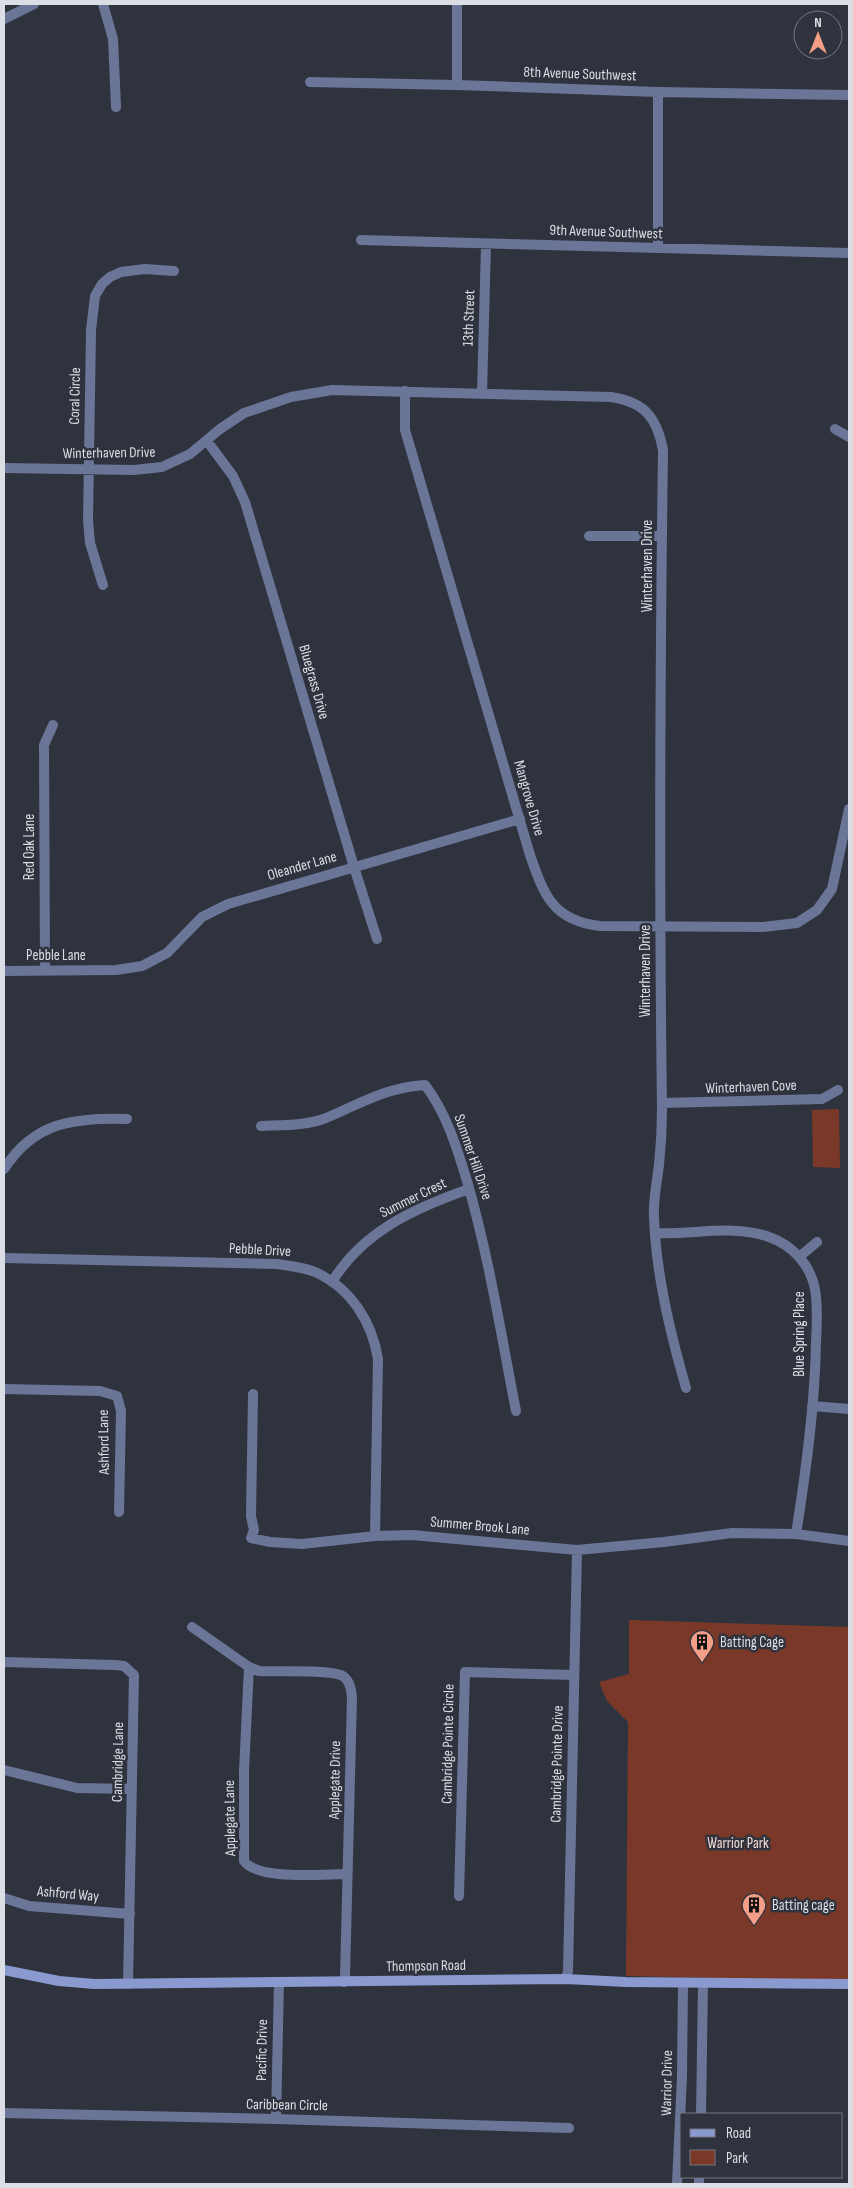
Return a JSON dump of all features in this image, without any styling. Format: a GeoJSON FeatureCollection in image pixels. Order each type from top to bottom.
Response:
{"type":"FeatureCollection","features":[{"type":"Feature","properties":{"kind":"street"},"geometry":{"type":"LineString","coordinates":[[4,19],[34,4]]}},
{"type":"Feature","properties":{"kind":"street"},"geometry":{"type":"LineString","coordinates":[[102,4],[113,39],[116,108]]}},
{"type":"Feature","properties":{"kind":"street"},"geometry":{"type":"LineString","coordinates":[[456,85],[457,4]]}},
{"type":"Feature","properties":{"kind":"street","name":"8th Avenue Southwest"},"geometry":{"type":"LineString","coordinates":[[310,82],[658,92],[849,95]]}},
{"type":"Feature","properties":{"kind":"street"},"geometry":{"type":"LineString","coordinates":[[658,92],[658,248]]}},
{"type":"Feature","properties":{"kind":"street","name":"9th Avenue Southwest"},"geometry":{"type":"LineString","coordinates":[[362,240],[486,245],[849,253]]}},
{"type":"Feature","properties":{"kind":"street","name":"13th Street"},"geometry":{"type":"LineString","coordinates":[[482,393],[486,245]]}},
{"type":"Feature","properties":{"kind":"street","name":"Coral Circle"},"geometry":{"type":"LineString","coordinates":[[103,585],[90,543],[88,520],[92,330],[95,296],[102,284],[110,277],[122,272],[145,269],[174,271]]}},
{"type":"Feature","properties":{"kind":"street","name":"Winterhaven Drive"},"geometry":{"type":"LineString","coordinates":[[4,468],[134,470],[162,467],[190,454],[233,419],[244,413],[291,397],[332,390],[611,397],[629,400],[643,408],[656,425],[663,450],[660,926],[662,1103],[661,1148],[654,1216],[655,1250],[657,1270],[686,1388]]}},
{"type":"Feature","properties":{"kind":"street","name":"Mangrove Drive"},"geometry":{"type":"LineString","coordinates":[[405,391],[406,430],[520,819],[541,886],[552,904],[563,915],[588,925],[763,927],[797,923],[818,910],[832,889],[849,809]]}},
{"type":"Feature","properties":{"kind":"street"},"geometry":{"type":"LineString","coordinates":[[835,429],[849,437]]}},
{"type":"Feature","properties":{"kind":"street","name":"Bluegrass Drive"},"geometry":{"type":"LineString","coordinates":[[207,440],[234,476],[245,502],[377,939]]}},
{"type":"Feature","properties":{"kind":"street"},"geometry":{"type":"LineString","coordinates":[[589,536],[662,536]]}},
{"type":"Feature","properties":{"kind":"street","name":"Red Oak Lane"},"geometry":{"type":"LineString","coordinates":[[45,971],[44,745],[53,725]]}},
{"type":"Feature","properties":{"kind":"street","name":"Oleander Lane"},"geometry":{"type":"LineString","coordinates":[[109,970],[142,966],[160,958],[202,917],[228,904],[520,819]]}},
{"type":"Feature","properties":{"kind":"street","name":"Pebble Lane"},"geometry":{"type":"LineString","coordinates":[[4,971],[109,970]]}},
{"type":"Feature","properties":{"kind":"street","name":"Summer Hill Drive"},"geometry":{"type":"LineString","coordinates":[[261,1126],[307,1123],[326,1118],[360,1101],[398,1088],[425,1085],[435,1097],[451,1136],[469,1190],[489,1275],[516,1411]]}},
{"type":"Feature","properties":{"kind":"street","name":"Winterhaven Cove"},"geometry":{"type":"LineString","coordinates":[[662,1103],[822,1099],[838,1090]]}},
{"type":"Feature","properties":{"kind":"street"},"geometry":{"type":"LineString","coordinates":[[4,1170],[16,1153],[59,1124],[88,1119],[126,1119]]}},
{"type":"Feature","properties":{"kind":"street","name":"Summer Crest"},"geometry":{"type":"LineString","coordinates":[[332,1282],[355,1252],[384,1228],[419,1208],[469,1190]]}},
{"type":"Feature","properties":{"kind":"street","name":"Blue Spring Place"},"geometry":{"type":"LineString","coordinates":[[656,1233],[754,1232],[769,1237],[786,1245],[799,1257],[815,1287],[816,1358],[796,1534]]}},
{"type":"Feature","properties":{"kind":"street"},"geometry":{"type":"LineString","coordinates":[[799,1257],[816,1242]]}},
{"type":"Feature","properties":{"kind":"street","name":"Pebble Drive"},"geometry":{"type":"LineString","coordinates":[[4,1258],[277,1264],[308,1270],[332,1282],[347,1294],[362,1312],[376,1347],[378,1369],[375,1536]]}},
{"type":"Feature","properties":{"kind":"street","name":"Ashford Lane"},"geometry":{"type":"LineString","coordinates":[[4,1389],[100,1391],[117,1396],[121,1411],[119,1512]]}},
{"type":"Feature","properties":{"kind":"street","name":"Summer Brook Lane"},"geometry":{"type":"LineString","coordinates":[[253,1394],[251,1516],[254,1530],[251,1538],[270,1542],[302,1544],[375,1536],[427,1536],[577,1550],[664,1542],[732,1533],[796,1534],[849,1541]]}},
{"type":"Feature","properties":{"kind":"street"},"geometry":{"type":"LineString","coordinates":[[812,1406],[849,1409]]}},
{"type":"Feature","properties":{"kind":"street","name":"Cambridge Pointe Drive"},"geometry":{"type":"LineString","coordinates":[[566,1979],[568,1971],[577,1550]]}},
{"type":"Feature","properties":{"kind":"street"},"geometry":{"type":"LineString","coordinates":[[192,1627],[249,1667]]}},
{"type":"Feature","properties":{"kind":"street","name":"Cambridge Lane"},"geometry":{"type":"LineString","coordinates":[[4,1662],[115,1665],[124,1666],[134,1675],[128,1984]]}},
{"type":"Feature","properties":{"kind":"street","name":"Applegate Lane"},"geometry":{"type":"LineString","coordinates":[[249,1667],[244,1771],[244,1861],[255,1870],[269,1873],[347,1874]]}},
{"type":"Feature","properties":{"kind":"street","name":"Applegate Drive"},"geometry":{"type":"LineString","coordinates":[[249,1667],[259,1671],[327,1672],[340,1675],[349,1684],[352,1698],[344,1982]]}},
{"type":"Feature","properties":{"kind":"street","name":"Cambridge Pointe Circle"},"geometry":{"type":"LineString","coordinates":[[459,1896],[465,1672],[574,1675]]}},
{"type":"Feature","properties":{"kind":"street"},"geometry":{"type":"LineString","coordinates":[[4,1770],[61,1786],[132,1789]]}},
{"type":"Feature","properties":{"kind":"street","name":"Ashford Way"},"geometry":{"type":"LineString","coordinates":[[4,1898],[29,1906],[130,1914]]}},
{"type":"Feature","properties":{"kind":"street","name":"Thompson Road"},"geometry":{"type":"LineString","coordinates":[[4,1970],[59,1981],[128,1984],[566,1979],[683,1983],[849,1984]]}},
{"type":"Feature","properties":{"kind":"street","name":"Pacific Drive"},"geometry":{"type":"LineString","coordinates":[[276,2119],[278,1982]]}},
{"type":"Feature","properties":{"kind":"street","name":"Warrior Drive"},"geometry":{"type":"LineString","coordinates":[[681,2113],[683,1983]]}},
{"type":"Feature","properties":{"kind":"street"},"geometry":{"type":"LineString","coordinates":[[701,2113],[703,1983]]}},
{"type":"Feature","properties":{"kind":"street","name":"Caribbean Circle"},"geometry":{"type":"LineString","coordinates":[[4,2113],[570,2128]]}},
{"type":"Feature","properties":{"kind":"street","name":"Warrior Drive"},"geometry":{"type":"LineString","coordinates":[[677,2184],[680,2125]]}},
{"type":"Feature","properties":{"kind":"green space"},"geometry":{"type":"Polygon","coordinates":[[[839,1109],[840,1168],[813,1167],[812,1110],[839,1109]]]}},
{"type":"Feature","properties":{"kind":"green space","name":"Warrior Park"},"geometry":{"type":"Polygon","coordinates":[[[629,1620],[849,1627],[849,1981],[626,1976],[628,1722],[607,1701],[599,1682],[629,1674],[629,1620]]]}},
{"type":"Feature","properties":{"kind":"place","name":"Batting Cage"},"geometry":{"type":"Point","coordinates":[702,1663]}},
{"type":"Feature","properties":{"kind":"place","name":"Batting cage"},"geometry":{"type":"Point","coordinates":[754,1926]}}]}
